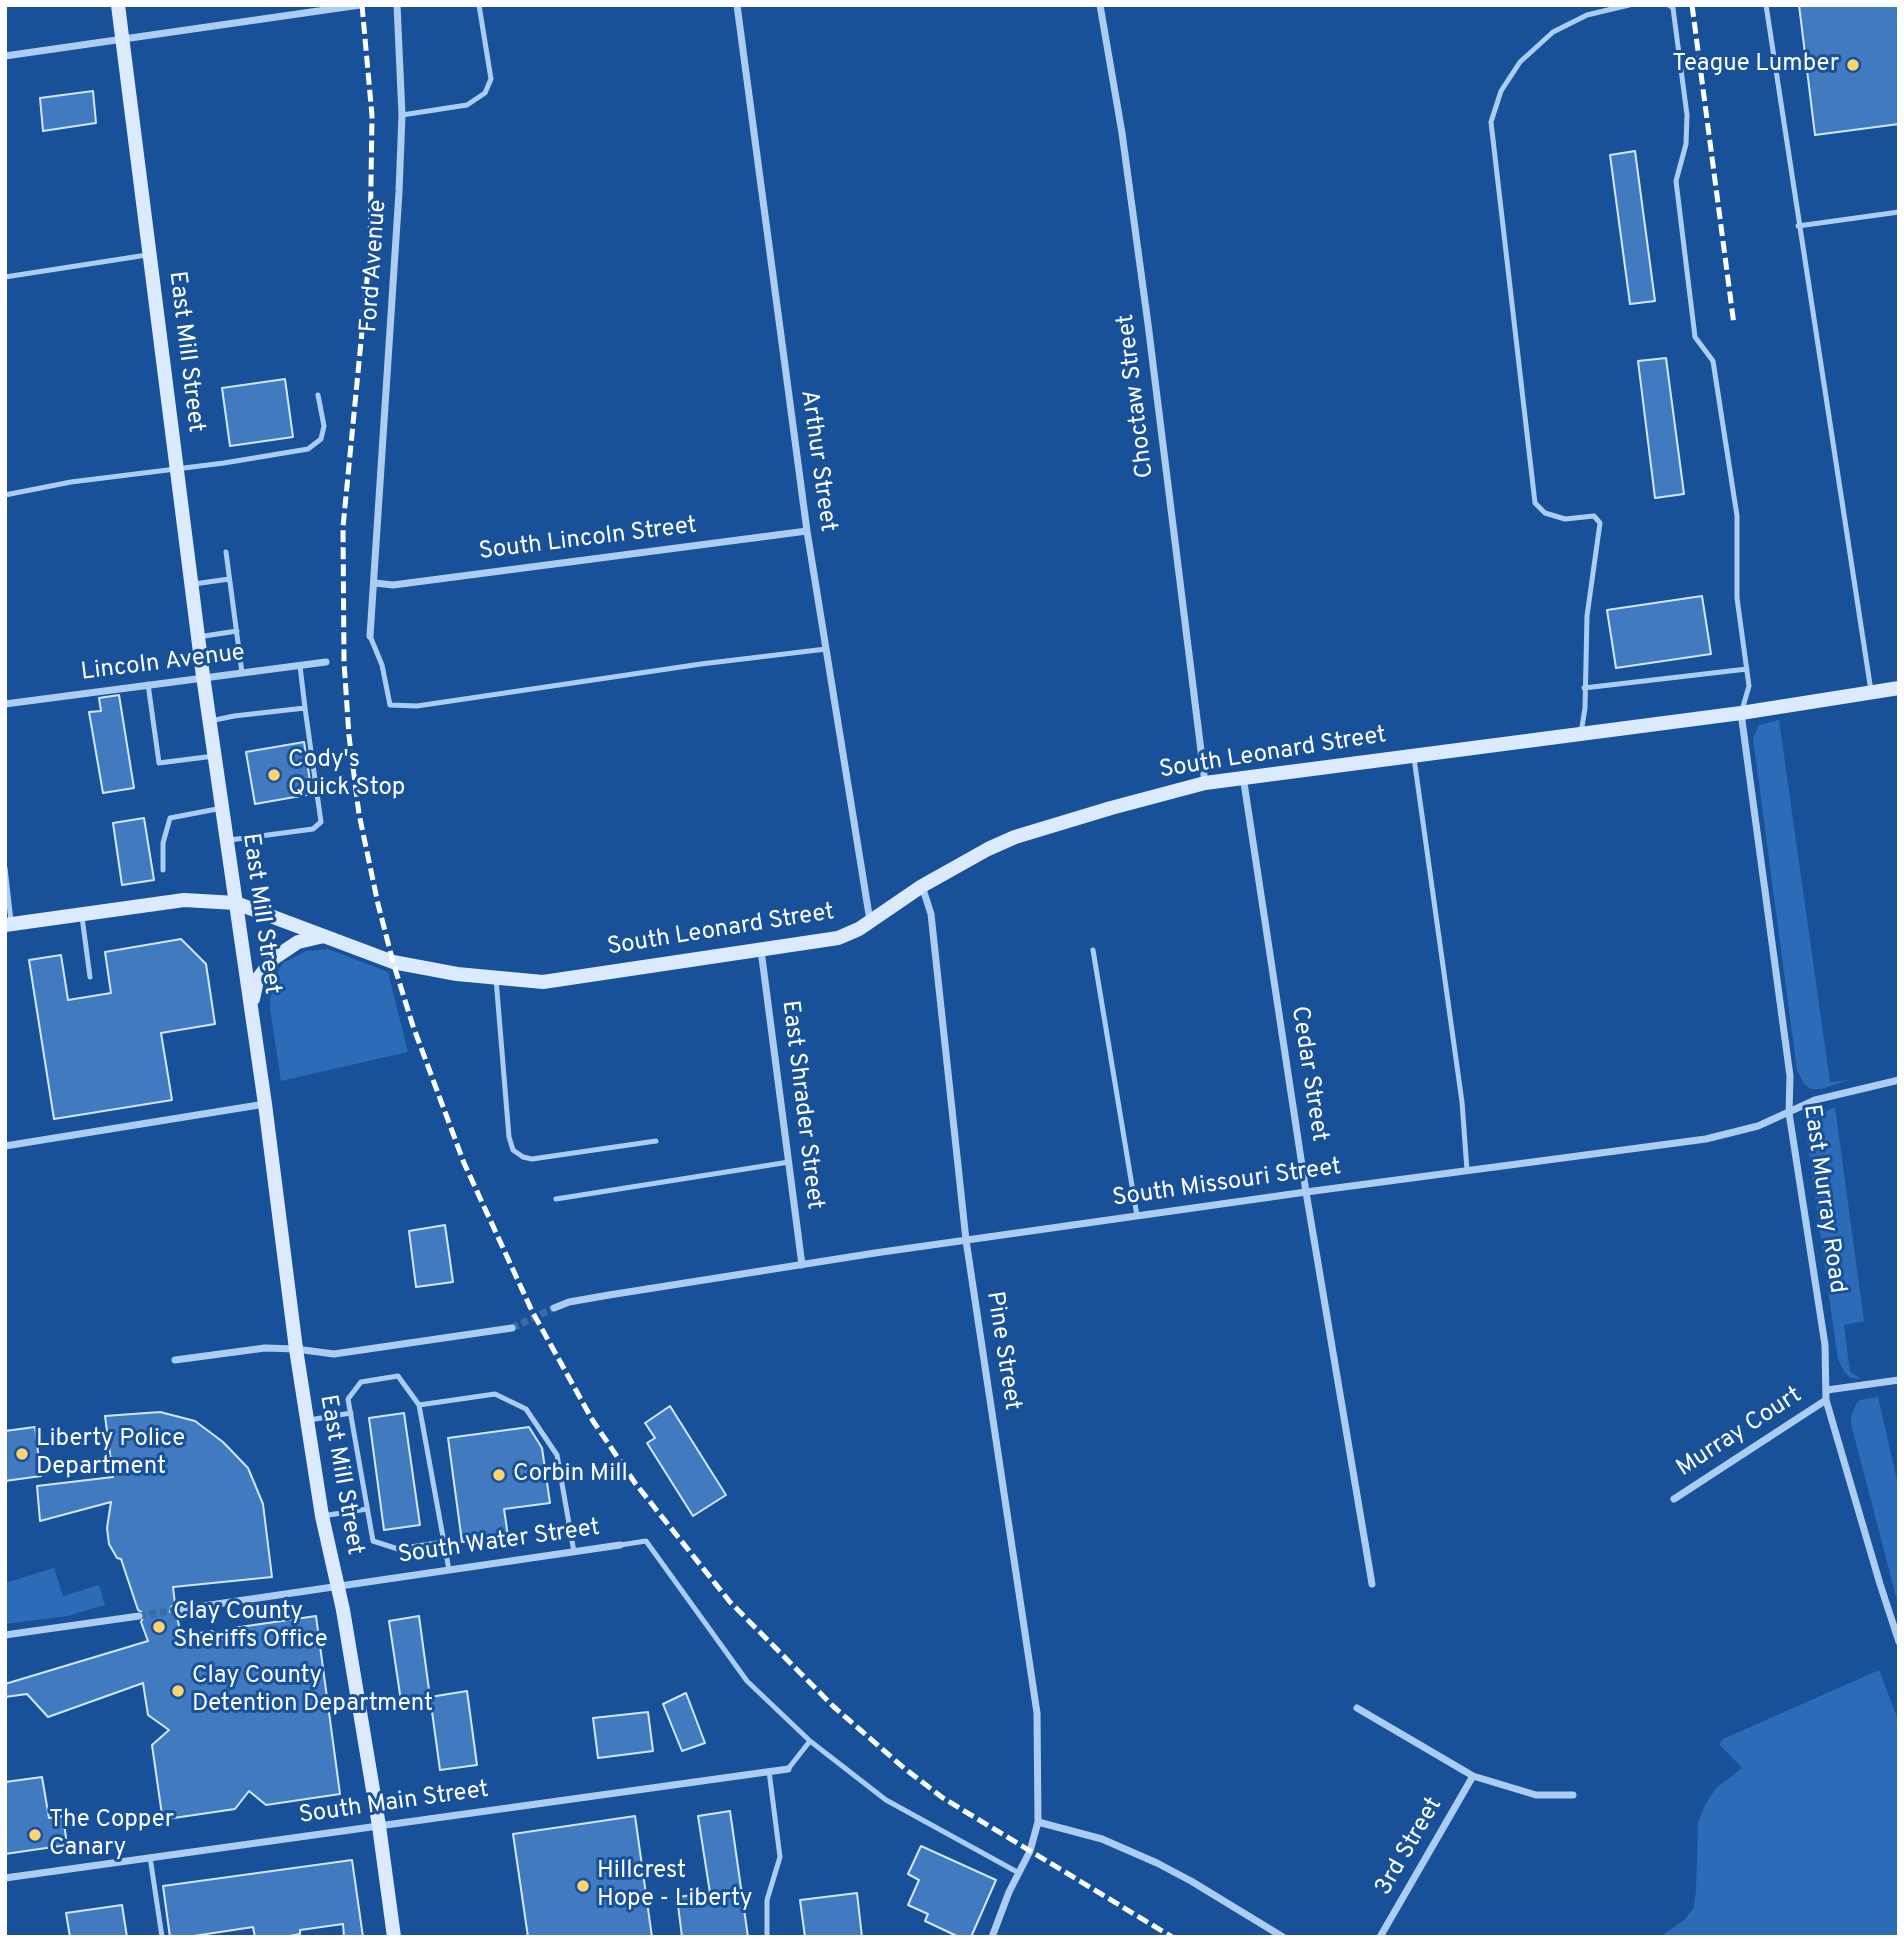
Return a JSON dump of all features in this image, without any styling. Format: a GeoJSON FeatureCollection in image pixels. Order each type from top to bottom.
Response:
{"type":"FeatureCollection","features":[{"type":"Feature","properties":{"kind":"main road","name":"East Mill Street"},"geometry":{"type":"LineString","coordinates":[[118,5],[203,676],[265,1104],[296,1349],[322,1516],[337,1585],[379,1826],[394,1937]]}},
{"type":"Feature","properties":{"kind":"main road","name":"South Leonard Street"},"geometry":{"type":"LineString","coordinates":[[8,925],[184,900],[236,903],[393,962],[457,974],[543,982],[838,938],[870,921],[922,886],[1015,837],[1205,783],[1741,713],[1899,688]]}},
{"type":"Feature","properties":{"kind":"main road"},"geometry":{"type":"LineString","coordinates":[[251,1007],[257,980],[274,958],[298,942],[325,936]]}},
{"type":"Feature","properties":{"kind":"street"},"geometry":{"type":"LineString","coordinates":[[5,56],[360,5]]}},
{"type":"Feature","properties":{"kind":"street","name":"Ford Avenue"},"geometry":{"type":"LineString","coordinates":[[370,636],[402,115],[397,5]]}},
{"type":"Feature","properties":{"kind":"street","name":"Arthur Street"},"geometry":{"type":"LineString","coordinates":[[737,5],[807,531],[870,921]]}},
{"type":"Feature","properties":{"kind":"street","name":"Choctaw Street"},"geometry":{"type":"LineString","coordinates":[[1100,5],[1122,133],[1148,324],[1205,783]]}},
{"type":"Feature","properties":{"kind":"street","name":"South Lincoln Street"},"geometry":{"type":"LineString","coordinates":[[375,583],[393,585],[807,531]]}},
{"type":"Feature","properties":{"kind":"street","name":"Lincoln Avenue"},"geometry":{"type":"LineString","coordinates":[[5,704],[326,662]]}},
{"type":"Feature","properties":{"kind":"street","name":"East Murray Road"},"geometry":{"type":"LineString","coordinates":[[1741,713],[1790,1076],[1789,1113],[1825,1345],[1826,1400],[1899,1642]]}},
{"type":"Feature","properties":{"kind":"street","name":"Cedar Street"},"geometry":{"type":"LineString","coordinates":[[1243,776],[1306,1192],[1372,1584]]}},
{"type":"Feature","properties":{"kind":"street","name":"Pine Street"},"geometry":{"type":"LineString","coordinates":[[922,886],[930,914],[966,1240],[1037,1713],[1038,1822],[1030,1851],[1003,1905],[992,1937]]}},
{"type":"Feature","properties":{"kind":"street","name":"East Shrader Street"},"geometry":{"type":"LineString","coordinates":[[761,950],[802,1265]]}},
{"type":"Feature","properties":{"kind":"street","name":"South Missouri Street"},"geometry":{"type":"LineString","coordinates":[[554,1308],[569,1302],[608,1295],[966,1240],[1706,1139],[1758,1126],[1815,1100],[1899,1080]]}},
{"type":"Feature","properties":{"kind":"street"},"geometry":{"type":"LineString","coordinates":[[5,1146],[265,1104]]}},
{"type":"Feature","properties":{"kind":"street"},"geometry":{"type":"LineString","coordinates":[[175,1360],[265,1348],[334,1354],[512,1328]]}},
{"type":"Feature","properties":{"kind":"street"},"geometry":{"type":"LineString","coordinates":[[1827,1390],[1899,1380]]}},
{"type":"Feature","properties":{"kind":"street","name":"Murray Court"},"geometry":{"type":"LineString","coordinates":[[1674,1499],[1826,1400]]}},
{"type":"Feature","properties":{"kind":"street","name":"South Water Street"},"geometry":{"type":"LineString","coordinates":[[176,1610],[620,1545]]}},
{"type":"Feature","properties":{"kind":"street"},"geometry":{"type":"LineString","coordinates":[[5,1635],[139,1616]]}},
{"type":"Feature","properties":{"kind":"street"},"geometry":{"type":"LineString","coordinates":[[1357,1708],[1473,1776],[1536,1795],[1573,1795]]}},
{"type":"Feature","properties":{"kind":"street","name":"South Main Street"},"geometry":{"type":"LineString","coordinates":[[5,1878],[788,1769]]}},
{"type":"Feature","properties":{"kind":"street","name":"3rd Street"},"geometry":{"type":"LineString","coordinates":[[1380,1937],[1473,1776]]}},
{"type":"Feature","properties":{"kind":"street"},"geometry":{"type":"LineString","coordinates":[[1038,1822],[1102,1839],[1157,1863],[1283,1937]]}},
{"type":"Feature","properties":{"kind":"lane"},"geometry":{"type":"LineString","coordinates":[[402,115],[467,104],[485,93],[491,79],[479,5]]}},
{"type":"Feature","properties":{"kind":"lane"},"geometry":{"type":"LineString","coordinates":[[1581,733],[1585,708],[1587,616],[1600,523],[1594,516],[1565,519],[1545,513],[1535,503],[1491,121],[1501,91],[1520,62],[1553,33],[1587,15],[1629,5]]}},
{"type":"Feature","properties":{"kind":"lane"},"geometry":{"type":"LineString","coordinates":[[1669,5],[1673,8],[1687,115],[1686,144],[1676,181],[1695,337],[1713,361],[1737,516],[1737,598],[1749,686],[1741,713]]}},
{"type":"Feature","properties":{"kind":"lane"},"geometry":{"type":"LineString","coordinates":[[1766,5],[1871,692]]}},
{"type":"Feature","properties":{"kind":"lane"},"geometry":{"type":"LineString","coordinates":[[1798,226],[1899,212]]}},
{"type":"Feature","properties":{"kind":"lane"},"geometry":{"type":"LineString","coordinates":[[5,277],[149,254]]}},
{"type":"Feature","properties":{"kind":"lane"},"geometry":{"type":"LineString","coordinates":[[5,495],[71,482],[224,463],[307,449],[321,439],[324,426],[318,395]]}},
{"type":"Feature","properties":{"kind":"lane"},"geometry":{"type":"LineString","coordinates":[[226,552],[242,673]]}},
{"type":"Feature","properties":{"kind":"lane"},"geometry":{"type":"LineString","coordinates":[[192,584],[229,579]]}},
{"type":"Feature","properties":{"kind":"lane"},"geometry":{"type":"LineString","coordinates":[[198,637],[237,631]]}},
{"type":"Feature","properties":{"kind":"lane"},"geometry":{"type":"LineString","coordinates":[[370,636],[382,665],[390,705],[417,706],[701,664],[826,649]]}},
{"type":"Feature","properties":{"kind":"lane"},"geometry":{"type":"LineString","coordinates":[[227,840],[313,829],[321,822],[300,666]]}},
{"type":"Feature","properties":{"kind":"lane"},"geometry":{"type":"LineString","coordinates":[[1584,688],[1747,669]]}},
{"type":"Feature","properties":{"kind":"lane"},"geometry":{"type":"LineString","coordinates":[[148,684],[159,763],[214,756]]}},
{"type":"Feature","properties":{"kind":"lane"},"geometry":{"type":"LineString","coordinates":[[210,721],[305,708]]}},
{"type":"Feature","properties":{"kind":"lane"},"geometry":{"type":"LineString","coordinates":[[1414,754],[1468,1149],[1467,1170]]}},
{"type":"Feature","properties":{"kind":"lane"},"geometry":{"type":"LineString","coordinates":[[163,870],[163,843],[170,818],[222,808]]}},
{"type":"Feature","properties":{"kind":"lane"},"geometry":{"type":"LineString","coordinates":[[5,867],[8,925]]}},
{"type":"Feature","properties":{"kind":"lane"},"geometry":{"type":"LineString","coordinates":[[82,914],[90,977]]}},
{"type":"Feature","properties":{"kind":"lane"},"geometry":{"type":"LineString","coordinates":[[1093,950],[1136,1216]]}},
{"type":"Feature","properties":{"kind":"lane"},"geometry":{"type":"LineString","coordinates":[[496,977],[509,1137],[513,1150],[532,1159],[656,1141]]}},
{"type":"Feature","properties":{"kind":"lane"},"geometry":{"type":"LineString","coordinates":[[556,1199],[789,1161]]}},
{"type":"Feature","properties":{"kind":"lane"},"geometry":{"type":"LineString","coordinates":[[443,1542],[398,1549],[373,1541],[348,1399],[361,1382],[398,1376],[419,1405],[449,1570]]}},
{"type":"Feature","properties":{"kind":"lane"},"geometry":{"type":"LineString","coordinates":[[419,1405],[495,1394],[526,1409],[557,1455],[574,1552]]}},
{"type":"Feature","properties":{"kind":"lane"},"geometry":{"type":"LineString","coordinates":[[308,1420],[351,1413]]}},
{"type":"Feature","properties":{"kind":"lane"},"geometry":{"type":"LineString","coordinates":[[322,1516],[367,1509]]}},
{"type":"Feature","properties":{"kind":"lane"},"geometry":{"type":"LineString","coordinates":[[620,1545],[646,1541],[747,1681],[810,1741],[886,1800],[1019,1873]]}},
{"type":"Feature","properties":{"kind":"lane"},"geometry":{"type":"LineString","coordinates":[[788,1769],[810,1741]]}},
{"type":"Feature","properties":{"kind":"lane"},"geometry":{"type":"LineString","coordinates":[[767,1937],[767,1900],[780,1857],[769,1771]]}},
{"type":"Feature","properties":{"kind":"lane"},"geometry":{"type":"LineString","coordinates":[[150,1857],[162,1937]]}},
{"type":"Feature","properties":{"kind":"shaded area"},"geometry":{"type":"Polygon","coordinates":[[[1779,720],[1830,1082],[1849,1080],[1821,1089],[1811,1089],[1804,1084],[1797,1070],[1753,738],[1759,725],[1779,720]]]}},
{"type":"Feature","properties":{"kind":"shaded area"},"geometry":{"type":"Polygon","coordinates":[[[328,949],[388,972],[408,1052],[281,1081],[270,1009],[271,982],[283,963],[306,951],[328,949]]]}},
{"type":"Feature","properties":{"kind":"shaded area"},"geometry":{"type":"Polygon","coordinates":[[[1835,1107],[1864,1321],[1844,1325],[1850,1372],[1861,1379],[1851,1378],[1838,1360],[1806,1133],[1811,1118],[1835,1107]]]}},
{"type":"Feature","properties":{"kind":"shaded area"},"geometry":{"type":"Polygon","coordinates":[[[1878,1397],[1899,1489],[1899,1608],[1851,1424],[1851,1416],[1860,1400],[1878,1397]]]}},
{"type":"Feature","properties":{"kind":"shaded area"},"geometry":{"type":"Polygon","coordinates":[[[54,1568],[63,1596],[99,1585],[105,1605],[67,1616],[5,1624],[5,1583],[54,1568]]]}},
{"type":"Feature","properties":{"kind":"shaded area"},"geometry":{"type":"Polygon","coordinates":[[[1879,1670],[1899,1722],[1899,1937],[1660,1937],[1684,1920],[1693,1909],[1698,1823],[1716,1788],[1742,1768],[1719,1744],[1723,1739],[1879,1670]]]}},
{"type":"Feature","properties":{"kind":"building","name":"Teague Lumber"},"geometry":{"type":"Polygon","coordinates":[[[1799,5],[1899,5],[1899,124],[1815,135],[1799,5]]]}},
{"type":"Feature","properties":{"kind":"building"},"geometry":{"type":"Polygon","coordinates":[[[93,91],[96,123],[43,131],[40,98],[93,91]]]}},
{"type":"Feature","properties":{"kind":"building"},"geometry":{"type":"Polygon","coordinates":[[[1635,151],[1655,301],[1630,304],[1610,155],[1635,151]]]}},
{"type":"Feature","properties":{"kind":"building"},"geometry":{"type":"Polygon","coordinates":[[[1666,358],[1684,494],[1655,498],[1638,361],[1666,358]]]}},
{"type":"Feature","properties":{"kind":"building"},"geometry":{"type":"Polygon","coordinates":[[[285,379],[293,437],[230,446],[222,388],[285,379]]]}},
{"type":"Feature","properties":{"kind":"building"},"geometry":{"type":"Polygon","coordinates":[[[1702,596],[1711,654],[1616,668],[1607,610],[1702,596]]]}},
{"type":"Feature","properties":{"kind":"building"},"geometry":{"type":"Polygon","coordinates":[[[119,695],[134,788],[103,793],[89,712],[101,711],[99,698],[119,695]]]}},
{"type":"Feature","properties":{"kind":"building"},"geometry":{"type":"Polygon","coordinates":[[[304,742],[312,794],[255,804],[246,752],[304,742]]]}},
{"type":"Feature","properties":{"kind":"building"},"geometry":{"type":"Polygon","coordinates":[[[144,818],[154,880],[122,885],[113,823],[144,818]]]}},
{"type":"Feature","properties":{"kind":"building"},"geometry":{"type":"Polygon","coordinates":[[[181,939],[206,964],[215,1024],[161,1033],[172,1100],[54,1119],[29,960],[61,955],[68,1000],[111,993],[105,952],[181,939]]]}},
{"type":"Feature","properties":{"kind":"building"},"geometry":{"type":"Polygon","coordinates":[[[445,1225],[453,1282],[416,1287],[409,1231],[445,1225]]]}},
{"type":"Feature","properties":{"kind":"building"},"geometry":{"type":"Polygon","coordinates":[[[670,1406],[726,1495],[693,1516],[647,1443],[655,1438],[645,1423],[670,1406]]]}},
{"type":"Feature","properties":{"kind":"building"},"geometry":{"type":"Polygon","coordinates":[[[160,1412],[195,1421],[223,1442],[248,1468],[263,1504],[272,1577],[173,1587],[175,1604],[170,1612],[177,1616],[181,1636],[212,1631],[235,1648],[233,1628],[316,1616],[340,1794],[266,1805],[249,1791],[235,1809],[167,1819],[162,1815],[152,1745],[169,1730],[148,1715],[143,1683],[48,1717],[27,1694],[5,1697],[5,1684],[148,1641],[141,1622],[145,1614],[138,1610],[121,1559],[117,1558],[109,1544],[107,1528],[111,1502],[40,1521],[37,1486],[113,1477],[105,1416],[160,1412]]]}},
{"type":"Feature","properties":{"kind":"building"},"geometry":{"type":"Polygon","coordinates":[[[404,1413],[420,1525],[384,1530],[369,1418],[404,1413]]]}},
{"type":"Feature","properties":{"kind":"building","name":"Liberty Police Department"},"geometry":{"type":"Polygon","coordinates":[[[35,1427],[41,1476],[5,1481],[5,1431],[35,1427]]]}},
{"type":"Feature","properties":{"kind":"building","name":"Corbin Mill"},"geometry":{"type":"Polygon","coordinates":[[[529,1427],[542,1448],[550,1503],[504,1509],[508,1536],[462,1542],[448,1438],[529,1427]]]}},
{"type":"Feature","properties":{"kind":"building"},"geometry":{"type":"Polygon","coordinates":[[[419,1616],[430,1697],[401,1701],[389,1621],[419,1616]]]}},
{"type":"Feature","properties":{"kind":"building"},"geometry":{"type":"Polygon","coordinates":[[[467,1691],[477,1765],[440,1770],[430,1697],[467,1691]]]}},
{"type":"Feature","properties":{"kind":"building"},"geometry":{"type":"Polygon","coordinates":[[[686,1693],[705,1743],[682,1751],[663,1704],[686,1693]]]}},
{"type":"Feature","properties":{"kind":"building"},"geometry":{"type":"Polygon","coordinates":[[[648,1712],[653,1751],[598,1758],[593,1718],[648,1712]]]}},
{"type":"Feature","properties":{"kind":"building"},"geometry":{"type":"Polygon","coordinates":[[[42,1777],[49,1818],[63,1816],[67,1845],[5,1854],[5,1782],[42,1777]]]}},
{"type":"Feature","properties":{"kind":"building"},"geometry":{"type":"Polygon","coordinates":[[[730,1811],[748,1937],[682,1937],[677,1897],[710,1893],[698,1816],[730,1811]]]}},
{"type":"Feature","properties":{"kind":"building","name":"Hillcrest Hope - Liberty"},"geometry":{"type":"Polygon","coordinates":[[[635,1816],[652,1937],[528,1937],[513,1834],[635,1816]]]}},
{"type":"Feature","properties":{"kind":"building"},"geometry":{"type":"Polygon","coordinates":[[[921,1846],[996,1880],[971,1937],[959,1937],[925,1921],[928,1914],[908,1905],[919,1880],[908,1874],[921,1846]]]}},
{"type":"Feature","properties":{"kind":"building"},"geometry":{"type":"Polygon","coordinates":[[[352,1860],[363,1937],[344,1937],[343,1924],[300,1930],[300,1934],[284,1937],[255,1937],[253,1927],[170,1937],[163,1886],[352,1860]]]}},
{"type":"Feature","properties":{"kind":"building"},"geometry":{"type":"Polygon","coordinates":[[[857,1893],[862,1937],[805,1937],[800,1900],[857,1893]]]}},
{"type":"Feature","properties":{"kind":"building"},"geometry":{"type":"Polygon","coordinates":[[[122,1905],[127,1937],[70,1937],[66,1913],[122,1905]]]}},
{"type":"Feature","properties":{"kind":"tunnel"},"geometry":{"type":"LineString","coordinates":[[512,1328],[554,1308]]}},
{"type":"Feature","properties":{"kind":"tunnel"},"geometry":{"type":"LineString","coordinates":[[139,1616],[176,1610]]}},
{"type":"Feature","properties":{"kind":"railway"},"geometry":{"type":"LineString","coordinates":[[362,5],[372,116],[370,249],[343,527],[344,662],[349,736],[359,814],[393,962],[413,1026],[464,1163],[532,1311],[593,1421],[635,1483],[730,1602],[834,1707],[943,1798],[1172,1937]]}},
{"type":"Feature","properties":{"kind":"railway"},"geometry":{"type":"LineString","coordinates":[[1692,5],[1734,325]]}},
{"type":"Feature","properties":{"kind":"place","name":"Teague Lumber"},"geometry":{"type":"Point","coordinates":[1853,65]}},
{"type":"Feature","properties":{"kind":"place","name":"Cody's Quick Stop"},"geometry":{"type":"Point","coordinates":[274,775]}},
{"type":"Feature","properties":{"kind":"place","name":"Liberty Police Department"},"geometry":{"type":"Point","coordinates":[22,1454]}},
{"type":"Feature","properties":{"kind":"place","name":"Corbin Mill"},"geometry":{"type":"Point","coordinates":[499,1475]}},
{"type":"Feature","properties":{"kind":"place","name":"Clay County Sheriffs Office"},"geometry":{"type":"Point","coordinates":[159,1627]}},
{"type":"Feature","properties":{"kind":"place","name":"Clay County Detention Department"},"geometry":{"type":"Point","coordinates":[178,1691]}},
{"type":"Feature","properties":{"kind":"place","name":"The Copper Canary"},"geometry":{"type":"Point","coordinates":[35,1835]}},
{"type":"Feature","properties":{"kind":"place","name":"Hillcrest Hope - Liberty"},"geometry":{"type":"Point","coordinates":[583,1886]}}]}
